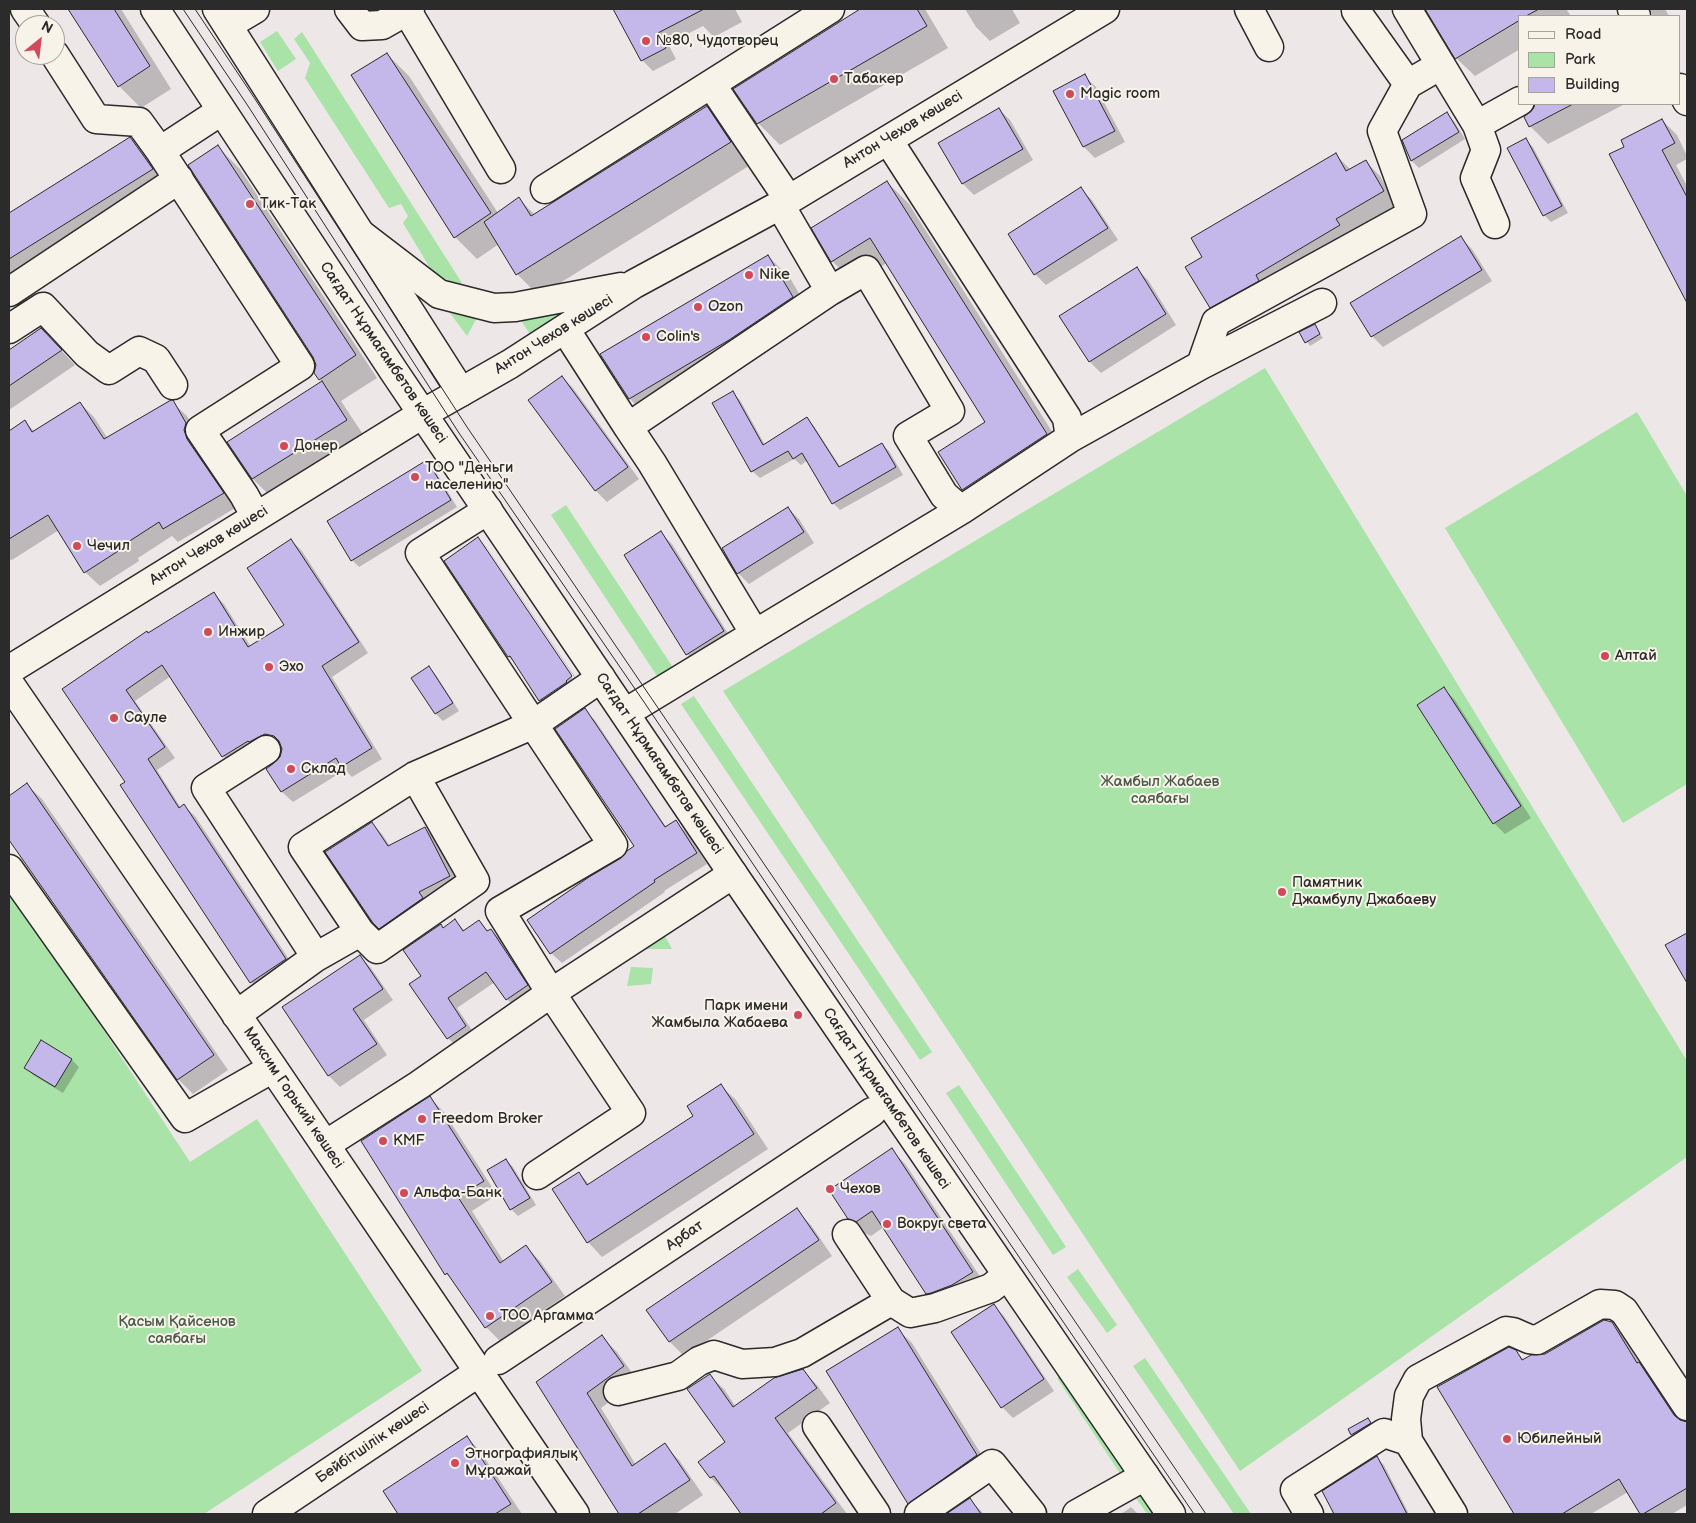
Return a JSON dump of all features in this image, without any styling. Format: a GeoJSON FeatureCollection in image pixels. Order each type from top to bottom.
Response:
{"type":"FeatureCollection","features":[{"type":"Feature","properties":{"kind":"street","name":"Сағдат Нұрмағамбетов көшесі"},"geometry":{"type":"LineString","coordinates":[[155,9],[221,111],[733,874],[1006,1276],[1171,1514]]}},
{"type":"Feature","properties":{"kind":"street"},"geometry":{"type":"LineString","coordinates":[[255,9],[222,17],[461,392]]}},
{"type":"Feature","properties":{"kind":"street"},"geometry":{"type":"LineString","coordinates":[[349,9],[362,26],[382,25],[408,10],[501,169]]}},
{"type":"Feature","properties":{"kind":"street"},"geometry":{"type":"LineString","coordinates":[[545,189],[830,9]]}},
{"type":"Feature","properties":{"kind":"street","name":"Антон Чехов көшесі"},"geometry":{"type":"LineString","coordinates":[[9,670],[424,413],[510,364],[634,284],[784,202],[1105,9]]}},
{"type":"Feature","properties":{"kind":"street"},"geometry":{"type":"LineString","coordinates":[[1249,9],[1270,47]]}},
{"type":"Feature","properties":{"kind":"street"},"geometry":{"type":"LineString","coordinates":[[1408,9],[1477,124],[1486,150],[1475,178],[1495,224]]}},
{"type":"Feature","properties":{"kind":"street"},"geometry":{"type":"LineString","coordinates":[[1356,11],[1408,84]]}},
{"type":"Feature","properties":{"kind":"street"},"geometry":{"type":"LineString","coordinates":[[61,65],[96,119],[139,122],[179,179],[300,366],[200,430],[244,495],[256,517]]}},
{"type":"Feature","properties":{"kind":"street"},"geometry":{"type":"LineString","coordinates":[[1201,365],[1216,322],[1412,214],[1382,131],[1408,84],[1440,65]]}},
{"type":"Feature","properties":{"kind":"street"},"geometry":{"type":"LineString","coordinates":[[711,84],[784,202],[830,291]]}},
{"type":"Feature","properties":{"kind":"street"},"geometry":{"type":"LineString","coordinates":[[1477,124],[1518,102]]}},
{"type":"Feature","properties":{"kind":"street"},"geometry":{"type":"LineString","coordinates":[[160,151],[221,111]]}},
{"type":"Feature","properties":{"kind":"street"},"geometry":{"type":"LineString","coordinates":[[888,140],[1067,418],[1070,438]]}},
{"type":"Feature","properties":{"kind":"street"},"geometry":{"type":"LineString","coordinates":[[9,292],[179,179]]}},
{"type":"Feature","properties":{"kind":"street"},"geometry":{"type":"LineString","coordinates":[[358,232],[439,294],[494,308],[515,307],[634,284]]}},
{"type":"Feature","properties":{"kind":"street"},"geometry":{"type":"LineString","coordinates":[[628,427],[830,291],[866,270],[950,410],[908,436],[944,495],[961,510]]}},
{"type":"Feature","properties":{"kind":"street"},"geometry":{"type":"LineString","coordinates":[[625,712],[961,510],[1070,438],[1201,365],[1322,303]]}},
{"type":"Feature","properties":{"kind":"street"},"geometry":{"type":"LineString","coordinates":[[9,329],[44,307],[87,354],[109,370],[139,351],[156,359],[173,385]]}},
{"type":"Feature","properties":{"kind":"street"},"geometry":{"type":"LineString","coordinates":[[565,329],[652,463],[755,634]]}},
{"type":"Feature","properties":{"kind":"street"},"geometry":{"type":"LineString","coordinates":[[488,510],[420,553],[613,845],[500,911],[631,1113],[538,1175]]}},
{"type":"Feature","properties":{"kind":"street"},"geometry":{"type":"LineString","coordinates":[[415,776],[475,881],[377,950],[360,932],[303,847],[415,776],[534,724],[601,678]]}},
{"type":"Feature","properties":{"kind":"street","name":"Максим Горький көшесі"},"geometry":{"type":"LineString","coordinates":[[9,683],[325,1145],[489,1366],[575,1514]]}},
{"type":"Feature","properties":{"kind":"street"},"geometry":{"type":"LineString","coordinates":[[266,750],[206,788],[316,957]]}},
{"type":"Feature","properties":{"kind":"street"},"geometry":{"type":"LineString","coordinates":[[9,869],[185,1118],[273,1068]]}},
{"type":"Feature","properties":{"kind":"street"},"geometry":{"type":"LineString","coordinates":[[325,1145],[419,1085],[552,993],[733,874]]}},
{"type":"Feature","properties":{"kind":"street"},"geometry":{"type":"LineString","coordinates":[[236,1015],[316,957],[360,932]]}},
{"type":"Feature","properties":{"kind":"street","name":"Арбат"},"geometry":{"type":"LineString","coordinates":[[489,1366],[872,1112]]}},
{"type":"Feature","properties":{"kind":"street"},"geometry":{"type":"LineString","coordinates":[[847,1234],[891,1302],[910,1313],[935,1308],[991,1288],[1006,1276]]}},
{"type":"Feature","properties":{"kind":"street"},"geometry":{"type":"LineString","coordinates":[[618,1391],[678,1376],[699,1361],[714,1355],[742,1364],[775,1362],[802,1353],[891,1302]]}},
{"type":"Feature","properties":{"kind":"street"},"geometry":{"type":"LineString","coordinates":[[1453,1514],[1408,1441],[1406,1419],[1409,1396],[1418,1380],[1506,1331],[1537,1340],[1600,1304],[1615,1305],[1624,1311],[1687,1406]]}},
{"type":"Feature","properties":{"kind":"street","name":"Бейбітшілік көшесі"},"geometry":{"type":"LineString","coordinates":[[267,1514],[489,1366]]}},
{"type":"Feature","properties":{"kind":"street"},"geometry":{"type":"LineString","coordinates":[[817,1426],[876,1514]]}},
{"type":"Feature","properties":{"kind":"street"},"geometry":{"type":"LineString","coordinates":[[1301,1512],[1295,1490],[1384,1434],[1408,1441]]}},
{"type":"Feature","properties":{"kind":"street"},"geometry":{"type":"LineString","coordinates":[[918,1514],[992,1464],[1032,1514]]}},
{"type":"Feature","properties":{"kind":"street"},"geometry":{"type":"LineString","coordinates":[[1077,1514],[1145,1476]]}},
{"type":"Feature","properties":{"kind":"green space"},"geometry":{"type":"Polygon","coordinates":[[[277,31],[296,59],[278,71],[260,42],[277,31]]]}},
{"type":"Feature","properties":{"kind":"green space"},"geometry":{"type":"Polygon","coordinates":[[[302,32],[462,283],[445,293],[403,223],[408,216],[401,204],[389,208],[305,78],[310,63],[294,39],[302,32]]]}},
{"type":"Feature","properties":{"kind":"green space"},"geometry":{"type":"Polygon","coordinates":[[[588,300],[532,337],[518,316],[588,300]]]}},
{"type":"Feature","properties":{"kind":"green space"},"geometry":{"type":"Polygon","coordinates":[[[441,301],[479,314],[467,336],[441,301]]]}},
{"type":"Feature","properties":{"kind":"green space","name":"Жамбыл Жабаев саябағы"},"geometry":{"type":"Polygon","coordinates":[[[1265,368],[1687,1061],[1687,1157],[1240,1471],[723,691],[1265,368]]]}},
{"type":"Feature","properties":{"kind":"green space","name":"Алтай"},"geometry":{"type":"Polygon","coordinates":[[[1637,412],[1687,496],[1687,784],[1623,823],[1445,528],[1637,412]]]}},
{"type":"Feature","properties":{"kind":"green space"},"geometry":{"type":"Polygon","coordinates":[[[566,505],[674,669],[659,679],[551,515],[566,505]]]}},
{"type":"Feature","properties":{"kind":"green space"},"geometry":{"type":"Polygon","coordinates":[[[694,696],[932,1052],[920,1060],[681,704],[694,696]]]}},
{"type":"Feature","properties":{"kind":"green space","name":"Қасым Қайсенов саябағы"},"geometry":{"type":"Polygon","coordinates":[[[9,886],[190,1162],[257,1119],[422,1371],[204,1514],[9,1514],[9,886]]]}},
{"type":"Feature","properties":{"kind":"green space"},"geometry":{"type":"Polygon","coordinates":[[[665,936],[672,949],[641,949],[665,936]]]}},
{"type":"Feature","properties":{"kind":"green space"},"geometry":{"type":"Polygon","coordinates":[[[631,967],[653,968],[651,984],[627,986],[631,967]]]}},
{"type":"Feature","properties":{"kind":"green space"},"geometry":{"type":"Polygon","coordinates":[[[959,1085],[1066,1247],[1053,1255],[946,1093],[959,1085]]]}},
{"type":"Feature","properties":{"kind":"green space"},"geometry":{"type":"Polygon","coordinates":[[[1078,1269],[1117,1325],[1107,1333],[1067,1277],[1078,1269]]]}},
{"type":"Feature","properties":{"kind":"green space"},"geometry":{"type":"Polygon","coordinates":[[[1145,1358],[1251,1514],[1234,1514],[1133,1366],[1145,1358]]]}},
{"type":"Feature","properties":{"kind":"green space"},"geometry":{"type":"Polygon","coordinates":[[[1068,1371],[1138,1472],[1125,1481],[1057,1378],[1068,1371]]]}},
{"type":"Feature","properties":{"kind":"green space"},"geometry":{"type":"Polygon","coordinates":[[[1143,1480],[1158,1514],[1147,1514],[1130,1489],[1143,1480]]]}},
{"type":"Feature","properties":{"kind":"building"},"geometry":{"type":"Polygon","coordinates":[[[68,9],[114,9],[150,66],[118,87],[68,9]]]}},
{"type":"Feature","properties":{"kind":"building","name":"№80, Чудотворец"},"geometry":{"type":"Polygon","coordinates":[[[613,9],[704,9],[658,33],[666,48],[641,61],[613,9]]]}},
{"type":"Feature","properties":{"kind":"building"},"geometry":{"type":"Polygon","coordinates":[[[860,9],[917,9],[927,26],[757,124],[733,89],[860,9]]]}},
{"type":"Feature","properties":{"kind":"building"},"geometry":{"type":"Polygon","coordinates":[[[1425,9],[1539,9],[1528,15],[1518,15],[1518,21],[1455,59],[1425,9]]]}},
{"type":"Feature","properties":{"kind":"building"},"geometry":{"type":"Polygon","coordinates":[[[387,53],[491,213],[454,238],[351,75],[387,53]]]}},
{"type":"Feature","properties":{"kind":"building"},"geometry":{"type":"Polygon","coordinates":[[[1085,74],[1115,131],[1083,147],[1053,91],[1085,74]]]}},
{"type":"Feature","properties":{"kind":"building"},"geometry":{"type":"Polygon","coordinates":[[[1535,105],[1571,105],[1529,127],[1524,117],[1535,105]]]}},
{"type":"Feature","properties":{"kind":"building"},"geometry":{"type":"Polygon","coordinates":[[[707,106],[731,142],[516,275],[484,222],[519,197],[531,216],[707,106]]]}},
{"type":"Feature","properties":{"kind":"building"},"geometry":{"type":"Polygon","coordinates":[[[999,108],[1023,149],[962,184],[938,143],[999,108]]]}},
{"type":"Feature","properties":{"kind":"building"},"geometry":{"type":"Polygon","coordinates":[[[1447,112],[1459,132],[1411,161],[1402,140],[1447,112]]]}},
{"type":"Feature","properties":{"kind":"building"},"geometry":{"type":"Polygon","coordinates":[[[1662,119],[1675,143],[1662,150],[1687,197],[1687,303],[1609,154],[1624,147],[1621,140],[1662,119]]]}},
{"type":"Feature","properties":{"kind":"building"},"geometry":{"type":"Polygon","coordinates":[[[130,137],[153,169],[9,259],[9,213],[130,137]]]}},
{"type":"Feature","properties":{"kind":"building"},"geometry":{"type":"Polygon","coordinates":[[[1526,138],[1562,206],[1543,216],[1507,148],[1526,138]]]}},
{"type":"Feature","properties":{"kind":"building"},"geometry":{"type":"Polygon","coordinates":[[[218,145],[356,355],[319,380],[314,373],[316,365],[313,357],[188,165],[218,145]]]}},
{"type":"Feature","properties":{"kind":"building"},"geometry":{"type":"Polygon","coordinates":[[[1336,153],[1346,171],[1366,160],[1384,191],[1336,219],[1340,225],[1256,275],[1259,281],[1210,308],[1185,267],[1202,257],[1191,238],[1336,153]]]}},
{"type":"Feature","properties":{"kind":"building"},"geometry":{"type":"Polygon","coordinates":[[[887,181],[1047,434],[962,490],[938,452],[985,422],[870,238],[831,262],[811,228],[887,181]]]}},
{"type":"Feature","properties":{"kind":"building"},"geometry":{"type":"Polygon","coordinates":[[[1081,187],[1108,228],[1034,275],[1008,234],[1081,187]]]}},
{"type":"Feature","properties":{"kind":"building"},"geometry":{"type":"Polygon","coordinates":[[[1461,236],[1482,270],[1371,337],[1350,303],[1461,236]]]}},
{"type":"Feature","properties":{"kind":"building"},"geometry":{"type":"Polygon","coordinates":[[[768,255],[793,297],[729,340],[629,399],[600,354],[768,255]]]}},
{"type":"Feature","properties":{"kind":"building"},"geometry":{"type":"Polygon","coordinates":[[[1137,267],[1166,314],[1089,362],[1059,316],[1137,267]]]}},
{"type":"Feature","properties":{"kind":"building"},"geometry":{"type":"Polygon","coordinates":[[[1315,324],[1320,334],[1305,343],[1299,332],[1315,324]]]}},
{"type":"Feature","properties":{"kind":"building"},"geometry":{"type":"Polygon","coordinates":[[[41,328],[62,350],[9,386],[9,350],[41,328]]]}},
{"type":"Feature","properties":{"kind":"building"},"geometry":{"type":"Polygon","coordinates":[[[562,376],[628,467],[595,491],[528,400],[562,376]]]}},
{"type":"Feature","properties":{"kind":"building"},"geometry":{"type":"Polygon","coordinates":[[[322,381],[347,420],[252,479],[227,442],[322,381]]]}},
{"type":"Feature","properties":{"kind":"building"},"geometry":{"type":"Polygon","coordinates":[[[733,391],[763,445],[807,417],[839,467],[882,443],[896,467],[832,504],[802,453],[793,459],[788,451],[751,472],[712,403],[733,391]]]}},
{"type":"Feature","properties":{"kind":"building"},"geometry":{"type":"Polygon","coordinates":[[[173,400],[186,423],[184,430],[187,439],[224,493],[163,529],[159,522],[84,573],[48,515],[9,539],[9,431],[25,420],[32,432],[80,402],[104,439],[173,400]]]}},
{"type":"Feature","properties":{"kind":"building"},"geometry":{"type":"Polygon","coordinates":[[[427,460],[451,500],[351,561],[327,521],[427,460]]]}},
{"type":"Feature","properties":{"kind":"building"},"geometry":{"type":"Polygon","coordinates":[[[788,507],[804,532],[737,574],[722,548],[788,507]]]}},
{"type":"Feature","properties":{"kind":"building"},"geometry":{"type":"Polygon","coordinates":[[[661,531],[724,631],[686,655],[624,555],[661,531]]]}},
{"type":"Feature","properties":{"kind":"building"},"geometry":{"type":"Polygon","coordinates":[[[478,537],[572,676],[567,682],[539,701],[444,561],[478,537]]]}},
{"type":"Feature","properties":{"kind":"building"},"geometry":{"type":"Polygon","coordinates":[[[291,539],[359,642],[322,666],[372,748],[341,767],[336,758],[281,792],[266,769],[280,757],[282,749],[279,741],[274,736],[265,734],[248,741],[222,757],[162,665],[126,690],[165,747],[148,759],[179,808],[184,804],[286,959],[250,983],[120,785],[125,782],[62,689],[147,631],[148,633],[214,592],[248,647],[284,625],[247,568],[291,539]]]}},
{"type":"Feature","properties":{"kind":"building"},"geometry":{"type":"Polygon","coordinates":[[[429,666],[453,703],[435,714],[411,678],[429,666]]]}},
{"type":"Feature","properties":{"kind":"building"},"geometry":{"type":"Polygon","coordinates":[[[1444,687],[1521,806],[1493,824],[1417,705],[1444,687]]]}},
{"type":"Feature","properties":{"kind":"building"},"geometry":{"type":"Polygon","coordinates":[[[585,708],[665,827],[676,820],[697,853],[654,880],[655,882],[550,954],[527,920],[589,877],[621,858],[634,846],[555,729],[585,708]]]}},
{"type":"Feature","properties":{"kind":"building"},"geometry":{"type":"Polygon","coordinates":[[[27,783],[214,1055],[177,1080],[9,840],[9,796],[27,783]]]}},
{"type":"Feature","properties":{"kind":"building"},"geometry":{"type":"Polygon","coordinates":[[[372,822],[388,846],[425,827],[450,876],[419,892],[423,898],[379,929],[325,852],[372,822]]]}},
{"type":"Feature","properties":{"kind":"building"},"geometry":{"type":"Polygon","coordinates":[[[455,919],[463,931],[479,920],[487,931],[491,929],[528,985],[506,1000],[486,972],[448,998],[466,1026],[447,1039],[409,984],[421,976],[403,950],[441,924],[443,928],[455,919]]]}},
{"type":"Feature","properties":{"kind":"building"},"geometry":{"type":"Polygon","coordinates":[[[1687,933],[1687,983],[1665,945],[1687,933]]]}},
{"type":"Feature","properties":{"kind":"building"},"geometry":{"type":"Polygon","coordinates":[[[360,955],[383,989],[353,1009],[377,1044],[328,1076],[282,1007],[360,955]]]}},
{"type":"Feature","properties":{"kind":"building"},"geometry":{"type":"Polygon","coordinates":[[[41,1040],[72,1059],[55,1087],[24,1068],[41,1040]]]}},
{"type":"Feature","properties":{"kind":"building"},"geometry":{"type":"Polygon","coordinates":[[[721,1084],[754,1134],[587,1243],[552,1189],[579,1172],[587,1185],[693,1116],[687,1106],[721,1084]]]}},
{"type":"Feature","properties":{"kind":"building"},"geometry":{"type":"Polygon","coordinates":[[[430,1096],[484,1181],[458,1197],[500,1263],[526,1245],[552,1282],[485,1328],[447,1273],[445,1275],[361,1141],[430,1096]]]}},
{"type":"Feature","properties":{"kind":"building"},"geometry":{"type":"Polygon","coordinates":[[[892,1148],[973,1272],[952,1285],[931,1293],[926,1294],[872,1211],[856,1222],[848,1219],[829,1190],[892,1148]]]}},
{"type":"Feature","properties":{"kind":"building"},"geometry":{"type":"Polygon","coordinates":[[[506,1159],[530,1198],[510,1210],[487,1170],[506,1159]]]}},
{"type":"Feature","properties":{"kind":"building"},"geometry":{"type":"Polygon","coordinates":[[[797,1208],[819,1240],[669,1342],[646,1310],[797,1208]]]}},
{"type":"Feature","properties":{"kind":"building"},"geometry":{"type":"Polygon","coordinates":[[[994,1304],[1044,1379],[1001,1408],[951,1332],[994,1304]]]}},
{"type":"Feature","properties":{"kind":"building"},"geometry":{"type":"Polygon","coordinates":[[[1604,1320],[1612,1322],[1637,1363],[1639,1362],[1674,1415],[1680,1420],[1687,1422],[1687,1488],[1643,1514],[1640,1514],[1619,1479],[1562,1514],[1514,1514],[1437,1387],[1509,1347],[1516,1350],[1522,1360],[1531,1355],[1545,1354],[1604,1320]]]}},
{"type":"Feature","properties":{"kind":"building"},"geometry":{"type":"Polygon","coordinates":[[[898,1327],[977,1455],[908,1504],[826,1371],[898,1327]]]}},
{"type":"Feature","properties":{"kind":"building"},"geometry":{"type":"Polygon","coordinates":[[[602,1335],[624,1366],[587,1393],[632,1466],[665,1443],[690,1480],[638,1514],[619,1514],[536,1382],[602,1335]]]}},
{"type":"Feature","properties":{"kind":"building"},"geometry":{"type":"Polygon","coordinates":[[[803,1369],[817,1388],[775,1418],[836,1503],[821,1514],[741,1514],[714,1476],[710,1478],[698,1462],[725,1442],[687,1389],[710,1374],[733,1407],[774,1378],[803,1369]]]}},
{"type":"Feature","properties":{"kind":"building"},"geometry":{"type":"Polygon","coordinates":[[[1368,1418],[1371,1423],[1351,1435],[1348,1429],[1368,1418]]]}},
{"type":"Feature","properties":{"kind":"building","name":"Этнографиялық Мұражай"},"geometry":{"type":"Polygon","coordinates":[[[467,1436],[511,1504],[495,1514],[398,1514],[383,1491],[467,1436]]]}},
{"type":"Feature","properties":{"kind":"building"},"geometry":{"type":"Polygon","coordinates":[[[1377,1456],[1407,1514],[1334,1514],[1322,1491],[1377,1456]]]}},
{"type":"Feature","properties":{"kind":"building"},"geometry":{"type":"Polygon","coordinates":[[[970,1498],[981,1514],[946,1514],[970,1498]]]}},
{"type":"Feature","properties":{"kind":"tram line"},"geometry":{"type":"LineString","coordinates":[[183,9],[248,106],[459,433],[644,702],[1194,1514]]}},
{"type":"Feature","properties":{"kind":"tram line"},"geometry":{"type":"LineString","coordinates":[[195,9],[467,427],[1206,1514]]}},
{"type":"Feature","properties":{"kind":"place","name":"№80, Чудотворец"},"geometry":{"type":"Point","coordinates":[646,41]}},
{"type":"Feature","properties":{"kind":"place","name":"Табакер"},"geometry":{"type":"Point","coordinates":[834,79]}},
{"type":"Feature","properties":{"kind":"place","name":"Magic room"},"geometry":{"type":"Point","coordinates":[1070,94]}},
{"type":"Feature","properties":{"kind":"place","name":"Тик-Так"},"geometry":{"type":"Point","coordinates":[250,204]}},
{"type":"Feature","properties":{"kind":"place","name":"Nike"},"geometry":{"type":"Point","coordinates":[749,275]}},
{"type":"Feature","properties":{"kind":"place","name":"Ozon"},"geometry":{"type":"Point","coordinates":[698,307]}},
{"type":"Feature","properties":{"kind":"place","name":"Colin's"},"geometry":{"type":"Point","coordinates":[646,337]}},
{"type":"Feature","properties":{"kind":"place","name":"Донер"},"geometry":{"type":"Point","coordinates":[284,446]}},
{"type":"Feature","properties":{"kind":"place","name":"ТОО \"Деньги населению\""},"geometry":{"type":"Point","coordinates":[415,477]}},
{"type":"Feature","properties":{"kind":"place","name":"Чечил"},"geometry":{"type":"Point","coordinates":[77,546]}},
{"type":"Feature","properties":{"kind":"place","name":"Инжир"},"geometry":{"type":"Point","coordinates":[208,632]}},
{"type":"Feature","properties":{"kind":"place","name":"Алтай"},"geometry":{"type":"Point","coordinates":[1605,656]}},
{"type":"Feature","properties":{"kind":"place","name":"Эхо"},"geometry":{"type":"Point","coordinates":[269,667]}},
{"type":"Feature","properties":{"kind":"place","name":"Сауле"},"geometry":{"type":"Point","coordinates":[114,718]}},
{"type":"Feature","properties":{"kind":"place","name":"Склад"},"geometry":{"type":"Point","coordinates":[291,769]}},
{"type":"Feature","properties":{"kind":"place","name":"Памятник Джамбулу Джабаеву"},"geometry":{"type":"Point","coordinates":[1282,892]}},
{"type":"Feature","properties":{"kind":"place","name":"Парк имени Жамбыла Жабаева"},"geometry":{"type":"Point","coordinates":[798,1015]}},
{"type":"Feature","properties":{"kind":"place","name":"Freedom Broker"},"geometry":{"type":"Point","coordinates":[422,1119]}},
{"type":"Feature","properties":{"kind":"place","name":"KMF"},"geometry":{"type":"Point","coordinates":[383,1141]}},
{"type":"Feature","properties":{"kind":"place","name":"Чехов"},"geometry":{"type":"Point","coordinates":[830,1189]}},
{"type":"Feature","properties":{"kind":"place","name":"Альфа-Банк"},"geometry":{"type":"Point","coordinates":[404,1193]}},
{"type":"Feature","properties":{"kind":"place","name":"Вокруг света"},"geometry":{"type":"Point","coordinates":[887,1224]}},
{"type":"Feature","properties":{"kind":"place","name":"ТОО Аргамма"},"geometry":{"type":"Point","coordinates":[490,1316]}},
{"type":"Feature","properties":{"kind":"place","name":"Юбилейный"},"geometry":{"type":"Point","coordinates":[1507,1439]}},
{"type":"Feature","properties":{"kind":"place","name":"Этнографиялық Мұражай"},"geometry":{"type":"Point","coordinates":[455,1463]}}]}
